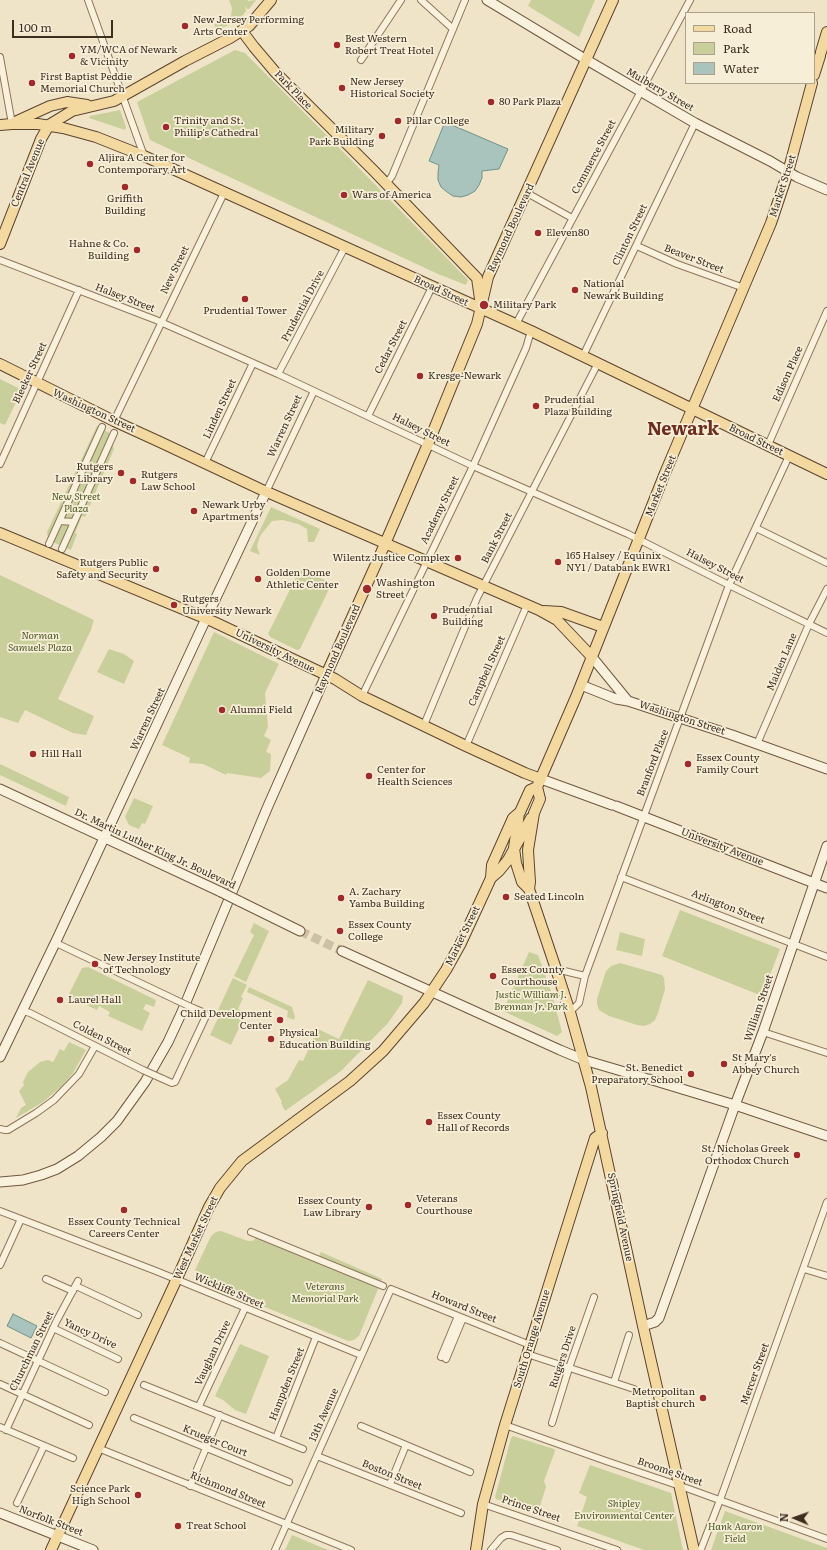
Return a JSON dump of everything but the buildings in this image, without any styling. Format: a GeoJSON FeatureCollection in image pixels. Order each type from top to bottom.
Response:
{"type":"FeatureCollection","features":[{"type":"Feature","properties":{"kind":"main road"},"geometry":{"type":"LineString","coordinates":[[49,125],[72,111],[114,101],[242,31],[254,21],[271,0]]}},
{"type":"Feature","properties":{"kind":"main road","name":"Raymond Boulevard"},"geometry":{"type":"LineString","coordinates":[[326,675],[386,543],[428,444],[476,324],[488,277],[613,0]]}},
{"type":"Feature","properties":{"kind":"main road","name":"Park Place"},"geometry":{"type":"LineString","coordinates":[[242,31],[267,63],[477,278],[480,291],[481,309]]}},
{"type":"Feature","properties":{"kind":"main road"},"geometry":{"type":"LineString","coordinates":[[815,72],[827,32]]}},
{"type":"Feature","properties":{"kind":"main road","name":"Market Street"},"geometry":{"type":"LineString","coordinates":[[431,993],[461,943],[491,878],[492,865],[496,854],[513,818],[520,812],[530,790],[539,783],[581,685],[603,627],[692,409],[771,223],[788,172],[812,84]]}},
{"type":"Feature","properties":{"kind":"main road"},"geometry":{"type":"LineString","coordinates":[[0,126],[12,124],[50,106],[67,102],[93,106]]}},
{"type":"Feature","properties":{"kind":"main road","name":"Broad Street"},"geometry":{"type":"LineString","coordinates":[[12,124],[49,125],[96,137],[144,156],[516,324],[827,474]]}},
{"type":"Feature","properties":{"kind":"main road","name":"Central Avenue"},"geometry":{"type":"LineString","coordinates":[[0,244],[41,139],[49,125]]}},
{"type":"Feature","properties":{"kind":"main road","name":"Washington Street"},"geometry":{"type":"LineString","coordinates":[[0,364],[114,421],[266,492],[539,610],[557,620],[592,657]]}},
{"type":"Feature","properties":{"kind":"main road","name":"University Avenue"},"geometry":{"type":"LineString","coordinates":[[0,533],[156,596],[206,618],[326,675],[362,696],[525,773],[539,783]]}},
{"type":"Feature","properties":{"kind":"main road"},"geometry":{"type":"LineString","coordinates":[[539,610],[561,612],[603,627]]}},
{"type":"Feature","properties":{"kind":"main road","name":"Springfield Avenue"},"geometry":{"type":"LineString","coordinates":[[528,889],[530,882],[528,850],[534,813],[540,799],[539,783]]}},
{"type":"Feature","properties":{"kind":"main road"},"geometry":{"type":"LineString","coordinates":[[514,848],[520,812]]}},
{"type":"Feature","properties":{"kind":"main road","name":"Market Street"},"geometry":{"type":"LineString","coordinates":[[491,878],[499,871],[534,813]]}},
{"type":"Feature","properties":{"kind":"main road","name":"Springfield Avenue"},"geometry":{"type":"LineString","coordinates":[[514,848],[516,863],[522,882],[528,889],[556,969],[584,1060],[602,1133],[643,1326],[694,1550]]}},
{"type":"Feature","properties":{"kind":"main road","name":"West Market Street"},"geometry":{"type":"LineString","coordinates":[[50,1550],[209,1207],[220,1188],[233,1170],[248,1156],[344,1086],[367,1066],[400,1033],[431,993]]}},
{"type":"Feature","properties":{"kind":"main road","name":"South Orange Avenue"},"geometry":{"type":"LineString","coordinates":[[476,1550],[483,1504],[505,1424],[595,1138],[602,1133]]}},
{"type":"Feature","properties":{"kind":"street"},"geometry":{"type":"LineString","coordinates":[[88,0],[144,156]]}},
{"type":"Feature","properties":{"kind":"street"},"geometry":{"type":"LineString","coordinates":[[361,60],[401,0]]}},
{"type":"Feature","properties":{"kind":"street"},"geometry":{"type":"LineString","coordinates":[[421,0],[453,29]]}},
{"type":"Feature","properties":{"kind":"street"},"geometry":{"type":"LineString","coordinates":[[386,184],[392,176],[465,0]]}},
{"type":"Feature","properties":{"kind":"street","name":"Mulberry Street"},"geometry":{"type":"LineString","coordinates":[[487,0],[585,60],[694,123],[770,161],[804,181],[827,190]]}},
{"type":"Feature","properties":{"kind":"street","name":"Commerce Street"},"geometry":{"type":"LineString","coordinates":[[516,324],[690,0]]}},
{"type":"Feature","properties":{"kind":"street"},"geometry":{"type":"LineString","coordinates":[[0,57],[12,124]]}},
{"type":"Feature","properties":{"kind":"street","name":"Clinton Street"},"geometry":{"type":"LineString","coordinates":[[584,356],[694,123]]}},
{"type":"Feature","properties":{"kind":"street","name":"New Street"},"geometry":{"type":"LineString","coordinates":[[114,421],[224,193]]}},
{"type":"Feature","properties":{"kind":"street"},"geometry":{"type":"LineString","coordinates":[[527,193],[572,218]]}},
{"type":"Feature","properties":{"kind":"street","name":"Beaver Street"},"geometry":{"type":"LineString","coordinates":[[637,246],[677,264],[744,288]]}},
{"type":"Feature","properties":{"kind":"street","name":"Prudential Drive"},"geometry":{"type":"LineString","coordinates":[[278,374],[345,247]]}},
{"type":"Feature","properties":{"kind":"street","name":"Halsey Street"},"geometry":{"type":"LineString","coordinates":[[0,260],[161,323],[278,374],[473,466],[639,539],[827,633]]}},
{"type":"Feature","properties":{"kind":"street","name":"Cedar Street"},"geometry":{"type":"LineString","coordinates":[[368,416],[432,287]]}},
{"type":"Feature","properties":{"kind":"street","name":"Bleeker Street"},"geometry":{"type":"LineString","coordinates":[[0,464],[78,290]]}},
{"type":"Feature","properties":{"kind":"street","name":"Edison Place"},"geometry":{"type":"LineString","coordinates":[[768,445],[827,311]]}},
{"type":"Feature","properties":{"kind":"street","name":"Academy Street"},"geometry":{"type":"LineString","coordinates":[[362,696],[473,466],[526,348],[531,331]]}},
{"type":"Feature","properties":{"kind":"street","name":"Linden Street"},"geometry":{"type":"LineString","coordinates":[[205,464],[253,363]]}},
{"type":"Feature","properties":{"kind":"street","name":"Bank Street"},"geometry":{"type":"LineString","coordinates":[[424,725],[483,587],[598,363]]}},
{"type":"Feature","properties":{"kind":"street","name":"Warren Street"},"geometry":{"type":"LineString","coordinates":[[0,1057],[56,943],[206,618],[314,391]]}},
{"type":"Feature","properties":{"kind":"street"},"geometry":{"type":"LineString","coordinates":[[49,544],[102,427]]}},
{"type":"Feature","properties":{"kind":"street"},"geometry":{"type":"LineString","coordinates":[[62,549],[114,433]]}},
{"type":"Feature","properties":{"kind":"street"},"geometry":{"type":"LineString","coordinates":[[93,447],[108,447]]}},
{"type":"Feature","properties":{"kind":"street","name":"Branford Place"},"geometry":{"type":"LineString","coordinates":[[570,1012],[579,1003],[585,976],[729,585],[790,456]]}},
{"type":"Feature","properties":{"kind":"street"},"geometry":{"type":"LineString","coordinates":[[85,464],[100,464]]}},
{"type":"Feature","properties":{"kind":"street"},"geometry":{"type":"LineString","coordinates":[[73,492],[85,497]]}},
{"type":"Feature","properties":{"kind":"street"},"geometry":{"type":"LineString","coordinates":[[60,521],[74,522]]}},
{"type":"Feature","properties":{"kind":"street"},"geometry":{"type":"LineString","coordinates":[[756,528],[827,563]]}},
{"type":"Feature","properties":{"kind":"street"},"geometry":{"type":"LineString","coordinates":[[53,535],[66,540]]}},
{"type":"Feature","properties":{"kind":"street","name":"Maiden Lane"},"geometry":{"type":"LineString","coordinates":[[757,744],[809,624],[827,589]]}},
{"type":"Feature","properties":{"kind":"street","name":"Campbell Street"},"geometry":{"type":"LineString","coordinates":[[466,746],[527,606]]}},
{"type":"Feature","properties":{"kind":"street","name":"Washington Street"},"geometry":{"type":"LineString","coordinates":[[592,657],[628,701],[827,769]]}},
{"type":"Feature","properties":{"kind":"street","name":"Raymond Boulevard"},"geometry":{"type":"LineString","coordinates":[[0,1182],[23,1180],[41,1175],[57,1169],[78,1156],[101,1137],[117,1121],[145,1082],[181,1014],[265,813],[326,675]]}},
{"type":"Feature","properties":{"kind":"street"},"geometry":{"type":"LineString","coordinates":[[581,685],[616,699],[628,701]]}},
{"type":"Feature","properties":{"kind":"street","name":"University Avenue"},"geometry":{"type":"LineString","coordinates":[[539,783],[614,805],[827,888]]}},
{"type":"Feature","properties":{"kind":"street","name":"Dr. Martin Luther King Jr. Boulevard"},"geometry":{"type":"LineString","coordinates":[[0,788],[300,930]]}},
{"type":"Feature","properties":{"kind":"street","name":"William Street"},"geometry":{"type":"LineString","coordinates":[[643,1326],[655,1322],[659,1318],[735,1105],[763,1032],[827,846]]}},
{"type":"Feature","properties":{"kind":"street","name":"Arlington Street"},"geometry":{"type":"LineString","coordinates":[[621,877],[827,957]]}},
{"type":"Feature","properties":{"kind":"street","name":"Colden Street"},"geometry":{"type":"LineString","coordinates":[[23,1011],[143,1070],[172,1083],[175,1082],[206,1016],[205,1013],[56,943]]}},
{"type":"Feature","properties":{"kind":"street"},"geometry":{"type":"LineString","coordinates":[[342,951],[431,993],[584,1060],[735,1105],[827,1136]]}},
{"type":"Feature","properties":{"kind":"street"},"geometry":{"type":"LineString","coordinates":[[556,969],[585,976]]}},
{"type":"Feature","properties":{"kind":"street"},"geometry":{"type":"LineString","coordinates":[[763,1032],[827,1053]]}},
{"type":"Feature","properties":{"kind":"street"},"geometry":{"type":"LineString","coordinates":[[0,1129],[8,1130],[54,1100],[79,1074],[95,1046]]}},
{"type":"Feature","properties":{"kind":"street","name":"Mercer Street"},"geometry":{"type":"LineString","coordinates":[[699,1550],[701,1549],[720,1500],[804,1268],[824,1218],[827,1202]]}},
{"type":"Feature","properties":{"kind":"street","name":"Wickliffe Street"},"geometry":{"type":"LineString","coordinates":[[0,1211],[361,1355]]}},
{"type":"Feature","properties":{"kind":"street"},"geometry":{"type":"LineString","coordinates":[[0,1265],[21,1219]]}},
{"type":"Feature","properties":{"kind":"street"},"geometry":{"type":"LineString","coordinates":[[251,1232],[383,1286]]}},
{"type":"Feature","properties":{"kind":"street"},"geometry":{"type":"LineString","coordinates":[[804,1268],[827,1276]]}},
{"type":"Feature","properties":{"kind":"street"},"geometry":{"type":"LineString","coordinates":[[46,1279],[76,1286],[138,1315]]}},
{"type":"Feature","properties":{"kind":"street","name":"Churchman Street"},"geometry":{"type":"LineString","coordinates":[[3,1429],[23,1394],[54,1328],[76,1286]]}},
{"type":"Feature","properties":{"kind":"street","name":"Howard Street"},"geometry":{"type":"LineString","coordinates":[[391,1289],[461,1317],[570,1368],[634,1389]]}},
{"type":"Feature","properties":{"kind":"street","name":"13th Avenue"},"geometry":{"type":"LineString","coordinates":[[275,1550],[391,1289]]}},
{"type":"Feature","properties":{"kind":"street","name":"Rutgers Drive"},"geometry":{"type":"LineString","coordinates":[[552,1423],[594,1297]]}},
{"type":"Feature","properties":{"kind":"street","name":"Vaughan Drive"},"geometry":{"type":"LineString","coordinates":[[198,1406],[245,1308]]}},
{"type":"Feature","properties":{"kind":"street"},"geometry":{"type":"LineString","coordinates":[[444,1358],[461,1317]]}},
{"type":"Feature","properties":{"kind":"street","name":"Yancy Drive"},"geometry":{"type":"LineString","coordinates":[[54,1328],[118,1359]]}},
{"type":"Feature","properties":{"kind":"street"},"geometry":{"type":"LineString","coordinates":[[614,1382],[628,1335]]}},
{"type":"Feature","properties":{"kind":"street","name":"Hampden Street"},"geometry":{"type":"LineString","coordinates":[[276,1438],[316,1337]]}},
{"type":"Feature","properties":{"kind":"street"},"geometry":{"type":"LineString","coordinates":[[0,1344],[105,1392]]}},
{"type":"Feature","properties":{"kind":"street"},"geometry":{"type":"LineString","coordinates":[[0,1384],[89,1425]]}},
{"type":"Feature","properties":{"kind":"street"},"geometry":{"type":"LineString","coordinates":[[144,1385],[303,1449]]}},
{"type":"Feature","properties":{"kind":"street"},"geometry":{"type":"LineString","coordinates":[[190,1486],[220,1415]]}},
{"type":"Feature","properties":{"kind":"street","name":"Krueger Court"},"geometry":{"type":"LineString","coordinates":[[134,1418],[289,1482]]}},
{"type":"Feature","properties":{"kind":"street","name":"Broome Street"},"geometry":{"type":"LineString","coordinates":[[505,1424],[606,1461],[720,1500],[827,1540]]}},
{"type":"Feature","properties":{"kind":"street"},"geometry":{"type":"LineString","coordinates":[[361,1426],[470,1472]]}},
{"type":"Feature","properties":{"kind":"street"},"geometry":{"type":"LineString","coordinates":[[3,1429],[73,1458]]}},
{"type":"Feature","properties":{"kind":"street"},"geometry":{"type":"LineString","coordinates":[[390,1484],[406,1445]]}},
{"type":"Feature","properties":{"kind":"street"},"geometry":{"type":"LineString","coordinates":[[17,1503],[44,1446]]}},
{"type":"Feature","properties":{"kind":"street","name":"Richmond Street"},"geometry":{"type":"LineString","coordinates":[[98,1448],[351,1550]]}},
{"type":"Feature","properties":{"kind":"street","name":"Boston Street"},"geometry":{"type":"LineString","coordinates":[[317,1456],[461,1513]]}},
{"type":"Feature","properties":{"kind":"street","name":"Prince Street"},"geometry":{"type":"LineString","coordinates":[[483,1504],[617,1550]]}},
{"type":"Feature","properties":{"kind":"street","name":"Norfolk Street"},"geometry":{"type":"LineString","coordinates":[[0,1513],[93,1550]]}},
{"type":"Feature","properties":{"kind":"street"},"geometry":{"type":"LineString","coordinates":[[491,1550],[501,1538],[506,1535],[511,1535],[557,1550]]}},
{"type":"Feature","properties":{"kind":"green space"},"geometry":{"type":"Polygon","coordinates":[[[229,0],[256,0],[249,9],[245,6],[246,11],[243,15],[229,25],[217,30],[214,24],[226,22],[231,16],[232,8],[229,0]]]}},
{"type":"Feature","properties":{"kind":"green space"},"geometry":{"type":"Polygon","coordinates":[[[531,0],[595,0],[579,37],[528,6],[531,0]]]}},
{"type":"Feature","properties":{"kind":"green space"},"geometry":{"type":"Polygon","coordinates":[[[235,50],[245,53],[355,164],[468,280],[466,285],[438,274],[150,140],[137,102],[235,50]]]}},
{"type":"Feature","properties":{"kind":"green space"},"geometry":{"type":"Polygon","coordinates":[[[120,110],[126,127],[125,130],[89,118],[90,116],[120,110]]]}},
{"type":"Feature","properties":{"kind":"green space"},"geometry":{"type":"Polygon","coordinates":[[[0,379],[22,390],[5,425],[0,423],[0,379]]]}},
{"type":"Feature","properties":{"kind":"green space","name":"New Street Plaza"},"geometry":{"type":"Polygon","coordinates":[[[97,426],[115,436],[112,444],[114,449],[85,517],[82,516],[75,533],[77,534],[71,550],[48,540],[47,532],[97,426]]]}},
{"type":"Feature","properties":{"kind":"green space"},"geometry":{"type":"Polygon","coordinates":[[[271,507],[320,529],[314,542],[308,542],[307,529],[298,524],[283,520],[272,521],[260,536],[257,546],[260,555],[250,551],[271,507]]]}},
{"type":"Feature","properties":{"kind":"green space"},"geometry":{"type":"Polygon","coordinates":[[[303,570],[331,583],[331,585],[300,649],[297,650],[270,637],[268,634],[299,571],[303,570]]]}},
{"type":"Feature","properties":{"kind":"green space","name":"Norman Samuels Plaza"},"geometry":{"type":"Polygon","coordinates":[[[0,575],[94,620],[91,630],[58,699],[94,716],[86,735],[73,733],[25,710],[18,723],[0,717],[0,575]]]}},
{"type":"Feature","properties":{"kind":"green space","name":"Alumni Field"},"geometry":{"type":"Polygon","coordinates":[[[214,632],[279,664],[265,693],[268,727],[264,736],[271,740],[266,752],[271,754],[270,771],[261,778],[227,773],[226,775],[203,764],[189,763],[190,758],[162,745],[214,632]]]}},
{"type":"Feature","properties":{"kind":"green space"},"geometry":{"type":"Polygon","coordinates":[[[109,649],[124,654],[134,661],[124,684],[97,672],[109,649]]]}},
{"type":"Feature","properties":{"kind":"green space"},"geometry":{"type":"Polygon","coordinates":[[[0,764],[69,797],[66,806],[0,775],[0,764]]]}},
{"type":"Feature","properties":{"kind":"green space"},"geometry":{"type":"Polygon","coordinates":[[[134,798],[153,806],[145,824],[142,823],[139,829],[129,825],[125,817],[134,798]]]}},
{"type":"Feature","properties":{"kind":"green space"},"geometry":{"type":"Polygon","coordinates":[[[680,910],[780,949],[762,996],[662,956],[680,910]]]}},
{"type":"Feature","properties":{"kind":"green space"},"geometry":{"type":"Polygon","coordinates":[[[254,923],[269,931],[246,982],[234,976],[254,935],[250,932],[254,923]]]}},
{"type":"Feature","properties":{"kind":"green space"},"geometry":{"type":"Polygon","coordinates":[[[620,932],[645,939],[642,956],[616,950],[620,932]]]}},
{"type":"Feature","properties":{"kind":"green space","name":"Justic William J. Brennan Jr. Park"},"geometry":{"type":"Polygon","coordinates":[[[529,952],[538,955],[552,994],[562,1032],[557,1036],[503,1011],[529,952]]]}},
{"type":"Feature","properties":{"kind":"green space"},"geometry":{"type":"Polygon","coordinates":[[[620,963],[662,975],[664,978],[665,989],[658,1013],[655,1020],[650,1024],[644,1026],[637,1025],[609,1016],[599,1010],[597,999],[606,971],[611,966],[620,963]]]}},
{"type":"Feature","properties":{"kind":"green space"},"geometry":{"type":"Polygon","coordinates":[[[88,967],[156,1000],[154,1007],[146,1004],[143,1009],[150,1013],[142,1031],[108,1016],[110,1012],[99,1006],[97,1010],[68,996],[82,968],[88,967]]]}},
{"type":"Feature","properties":{"kind":"green space"},"geometry":{"type":"Polygon","coordinates":[[[233,978],[247,985],[241,997],[243,998],[238,1009],[246,1013],[231,1045],[210,1035],[221,1012],[218,1010],[233,978]]]}},
{"type":"Feature","properties":{"kind":"green space"},"geometry":{"type":"Polygon","coordinates":[[[368,980],[403,996],[402,1003],[388,1023],[341,1071],[285,1111],[275,1089],[288,1080],[299,1060],[303,1061],[318,1029],[339,1039],[368,980]]]}},
{"type":"Feature","properties":{"kind":"green space"},"geometry":{"type":"Polygon","coordinates":[[[249,987],[292,1007],[295,1017],[294,1020],[287,1017],[288,1011],[247,992],[249,987]]]}},
{"type":"Feature","properties":{"kind":"green space"},"geometry":{"type":"Polygon","coordinates":[[[69,1042],[86,1050],[73,1073],[62,1086],[43,1102],[16,1118],[21,1108],[26,1105],[19,1091],[24,1085],[23,1082],[28,1072],[40,1062],[48,1060],[53,1062],[60,1049],[64,1051],[69,1042]]]}},
{"type":"Feature","properties":{"kind":"green space","name":"Veterans Memorial Park"},"geometry":{"type":"Polygon","coordinates":[[[221,1231],[248,1241],[252,1241],[255,1239],[258,1231],[319,1256],[321,1252],[382,1279],[359,1336],[354,1340],[348,1341],[199,1280],[195,1270],[211,1236],[216,1232],[221,1231]]]}},
{"type":"Feature","properties":{"kind":"green space"},"geometry":{"type":"Polygon","coordinates":[[[240,1344],[269,1356],[246,1414],[235,1410],[223,1400],[215,1396],[240,1344]]]}},
{"type":"Feature","properties":{"kind":"green space"},"geometry":{"type":"Polygon","coordinates":[[[513,1436],[554,1449],[555,1451],[544,1481],[546,1487],[538,1512],[496,1499],[495,1497],[511,1438],[513,1436]]]}},
{"type":"Feature","properties":{"kind":"green space","name":"Shipley Environmental Center"},"geometry":{"type":"Polygon","coordinates":[[[590,1465],[671,1493],[683,1550],[644,1550],[577,1526],[587,1497],[579,1493],[590,1465]]]}},
{"type":"Feature","properties":{"kind":"green space","name":"Hank Aaron Field"},"geometry":{"type":"Polygon","coordinates":[[[725,1511],[827,1548],[827,1550],[711,1550],[725,1511]]]}},
{"type":"Feature","properties":{"kind":"green space"},"geometry":{"type":"Polygon","coordinates":[[[292,1535],[328,1550],[285,1550],[292,1535]]]}},
{"type":"Feature","properties":{"kind":"water"},"geometry":{"type":"Polygon","coordinates":[[[445,122],[508,149],[499,169],[482,171],[482,178],[475,191],[461,197],[453,196],[441,187],[438,180],[439,165],[429,161],[445,122]]]}},
{"type":"Feature","properties":{"kind":"water"},"geometry":{"type":"Polygon","coordinates":[[[13,1314],[37,1326],[31,1338],[7,1326],[13,1314]]]}},
{"type":"Feature","properties":{"kind":"tunnel"},"geometry":{"type":"LineString","coordinates":[[300,931],[342,951]]}},
{"type":"Feature","properties":{"kind":"place","name":"New Jersey Performing Arts Center"},"geometry":{"type":"Point","coordinates":[185,26]}},
{"type":"Feature","properties":{"kind":"place","name":"Best Western Robert Treat Hotel"},"geometry":{"type":"Point","coordinates":[337,45]}},
{"type":"Feature","properties":{"kind":"place","name":"YM/WCA of Newark & Vicinity"},"geometry":{"type":"Point","coordinates":[72,56]}},
{"type":"Feature","properties":{"kind":"place","name":"First Baptist Peddie Memorial Church"},"geometry":{"type":"Point","coordinates":[32,83]}},
{"type":"Feature","properties":{"kind":"place","name":"New Jersey Historical Society"},"geometry":{"type":"Point","coordinates":[342,88]}},
{"type":"Feature","properties":{"kind":"place","name":"80 Park Plaza"},"geometry":{"type":"Point","coordinates":[491,102]}},
{"type":"Feature","properties":{"kind":"place","name":"Pillar College"},"geometry":{"type":"Point","coordinates":[398,121]}},
{"type":"Feature","properties":{"kind":"place","name":"Trinity and St. Philip's Cathedral"},"geometry":{"type":"Point","coordinates":[166,127]}},
{"type":"Feature","properties":{"kind":"place","name":"Military Park Building"},"geometry":{"type":"Point","coordinates":[382,136]}},
{"type":"Feature","properties":{"kind":"place","name":"Aljira A Center for Contemporary Art"},"geometry":{"type":"Point","coordinates":[90,164]}},
{"type":"Feature","properties":{"kind":"place","name":"Griffith Building"},"geometry":{"type":"Point","coordinates":[125,187]}},
{"type":"Feature","properties":{"kind":"place","name":"Wars of America"},"geometry":{"type":"Point","coordinates":[344,195]}},
{"type":"Feature","properties":{"kind":"place","name":"Eleven80"},"geometry":{"type":"Point","coordinates":[538,233]}},
{"type":"Feature","properties":{"kind":"place","name":"Hahne & Co. Building"},"geometry":{"type":"Point","coordinates":[137,250]}},
{"type":"Feature","properties":{"kind":"place","name":"National Newark Building"},"geometry":{"type":"Point","coordinates":[575,290]}},
{"type":"Feature","properties":{"kind":"place","name":"Prudential Tower"},"geometry":{"type":"Point","coordinates":[245,299]}},
{"type":"Feature","properties":{"kind":"place","name":"Military Park"},"geometry":{"type":"Point","coordinates":[484,305]}},
{"type":"Feature","properties":{"kind":"place","name":"Kresge-Newark"},"geometry":{"type":"Point","coordinates":[420,376]}},
{"type":"Feature","properties":{"kind":"place","name":"Prudential Plaza Building"},"geometry":{"type":"Point","coordinates":[536,406]}},
{"type":"Feature","properties":{"kind":"place","name":"Rutgers Law Library"},"geometry":{"type":"Point","coordinates":[121,473]}},
{"type":"Feature","properties":{"kind":"place","name":"Rutgers Law School"},"geometry":{"type":"Point","coordinates":[133,481]}},
{"type":"Feature","properties":{"kind":"place","name":"Newark Urby Apartments"},"geometry":{"type":"Point","coordinates":[194,511]}},
{"type":"Feature","properties":{"kind":"place","name":"Wilentz Justice Complex"},"geometry":{"type":"Point","coordinates":[458,558]}},
{"type":"Feature","properties":{"kind":"place","name":"165 Halsey / Equinix NY1 / Databank EWR1"},"geometry":{"type":"Point","coordinates":[558,562]}},
{"type":"Feature","properties":{"kind":"place","name":"Rutgers Public Safety and Security"},"geometry":{"type":"Point","coordinates":[156,569]}},
{"type":"Feature","properties":{"kind":"place","name":"Golden Dome Athletic Center"},"geometry":{"type":"Point","coordinates":[258,579]}},
{"type":"Feature","properties":{"kind":"place","name":"Washington Street"},"geometry":{"type":"Point","coordinates":[367,589]}},
{"type":"Feature","properties":{"kind":"place","name":"Rutgers University Newark"},"geometry":{"type":"Point","coordinates":[174,605]}},
{"type":"Feature","properties":{"kind":"place","name":"Prudential Building"},"geometry":{"type":"Point","coordinates":[434,616]}},
{"type":"Feature","properties":{"kind":"place","name":"Alumni Field"},"geometry":{"type":"Point","coordinates":[222,710]}},
{"type":"Feature","properties":{"kind":"place","name":"Hill Hall"},"geometry":{"type":"Point","coordinates":[33,754]}},
{"type":"Feature","properties":{"kind":"place","name":"Essex County Family Court"},"geometry":{"type":"Point","coordinates":[688,764]}},
{"type":"Feature","properties":{"kind":"place","name":"Center for Health Sciences"},"geometry":{"type":"Point","coordinates":[369,776]}},
{"type":"Feature","properties":{"kind":"place","name":"Seated Lincoln"},"geometry":{"type":"Point","coordinates":[506,897]}},
{"type":"Feature","properties":{"kind":"place","name":"A. Zachary Yamba Building"},"geometry":{"type":"Point","coordinates":[341,898]}},
{"type":"Feature","properties":{"kind":"place","name":"Essex County College"},"geometry":{"type":"Point","coordinates":[340,931]}},
{"type":"Feature","properties":{"kind":"place","name":"New Jersey Institute of Technology"},"geometry":{"type":"Point","coordinates":[95,964]}},
{"type":"Feature","properties":{"kind":"place","name":"Essex County Courthouse"},"geometry":{"type":"Point","coordinates":[493,976]}},
{"type":"Feature","properties":{"kind":"place","name":"Laurel Hall"},"geometry":{"type":"Point","coordinates":[60,1000]}},
{"type":"Feature","properties":{"kind":"place","name":"Child Development Center"},"geometry":{"type":"Point","coordinates":[280,1020]}},
{"type":"Feature","properties":{"kind":"place","name":"Physical Education Building"},"geometry":{"type":"Point","coordinates":[271,1039]}},
{"type":"Feature","properties":{"kind":"place","name":"St Mary's Abbey Church"},"geometry":{"type":"Point","coordinates":[724,1064]}},
{"type":"Feature","properties":{"kind":"place","name":"St. Benedict Preparatory School"},"geometry":{"type":"Point","coordinates":[691,1074]}},
{"type":"Feature","properties":{"kind":"place","name":"Essex County Hall of Records"},"geometry":{"type":"Point","coordinates":[429,1122]}},
{"type":"Feature","properties":{"kind":"place","name":"St. Nicholas Greek Orthodox Church"},"geometry":{"type":"Point","coordinates":[797,1155]}},
{"type":"Feature","properties":{"kind":"place","name":"Veterans Courthouse"},"geometry":{"type":"Point","coordinates":[408,1205]}},
{"type":"Feature","properties":{"kind":"place","name":"Essex County Law Library"},"geometry":{"type":"Point","coordinates":[369,1207]}},
{"type":"Feature","properties":{"kind":"place","name":"Essex County Technical Careers Center"},"geometry":{"type":"Point","coordinates":[124,1210]}},
{"type":"Feature","properties":{"kind":"place","name":"Metropolitan Baptist church"},"geometry":{"type":"Point","coordinates":[703,1398]}},
{"type":"Feature","properties":{"kind":"place","name":"Science Park High School"},"geometry":{"type":"Point","coordinates":[138,1495]}},
{"type":"Feature","properties":{"kind":"place","name":"Treat School"},"geometry":{"type":"Point","coordinates":[178,1526]}},
{"type":"Feature","properties":{"kind":"district","name":"Newark"},"geometry":{"type":"Point","coordinates":[683,430]}}]}
